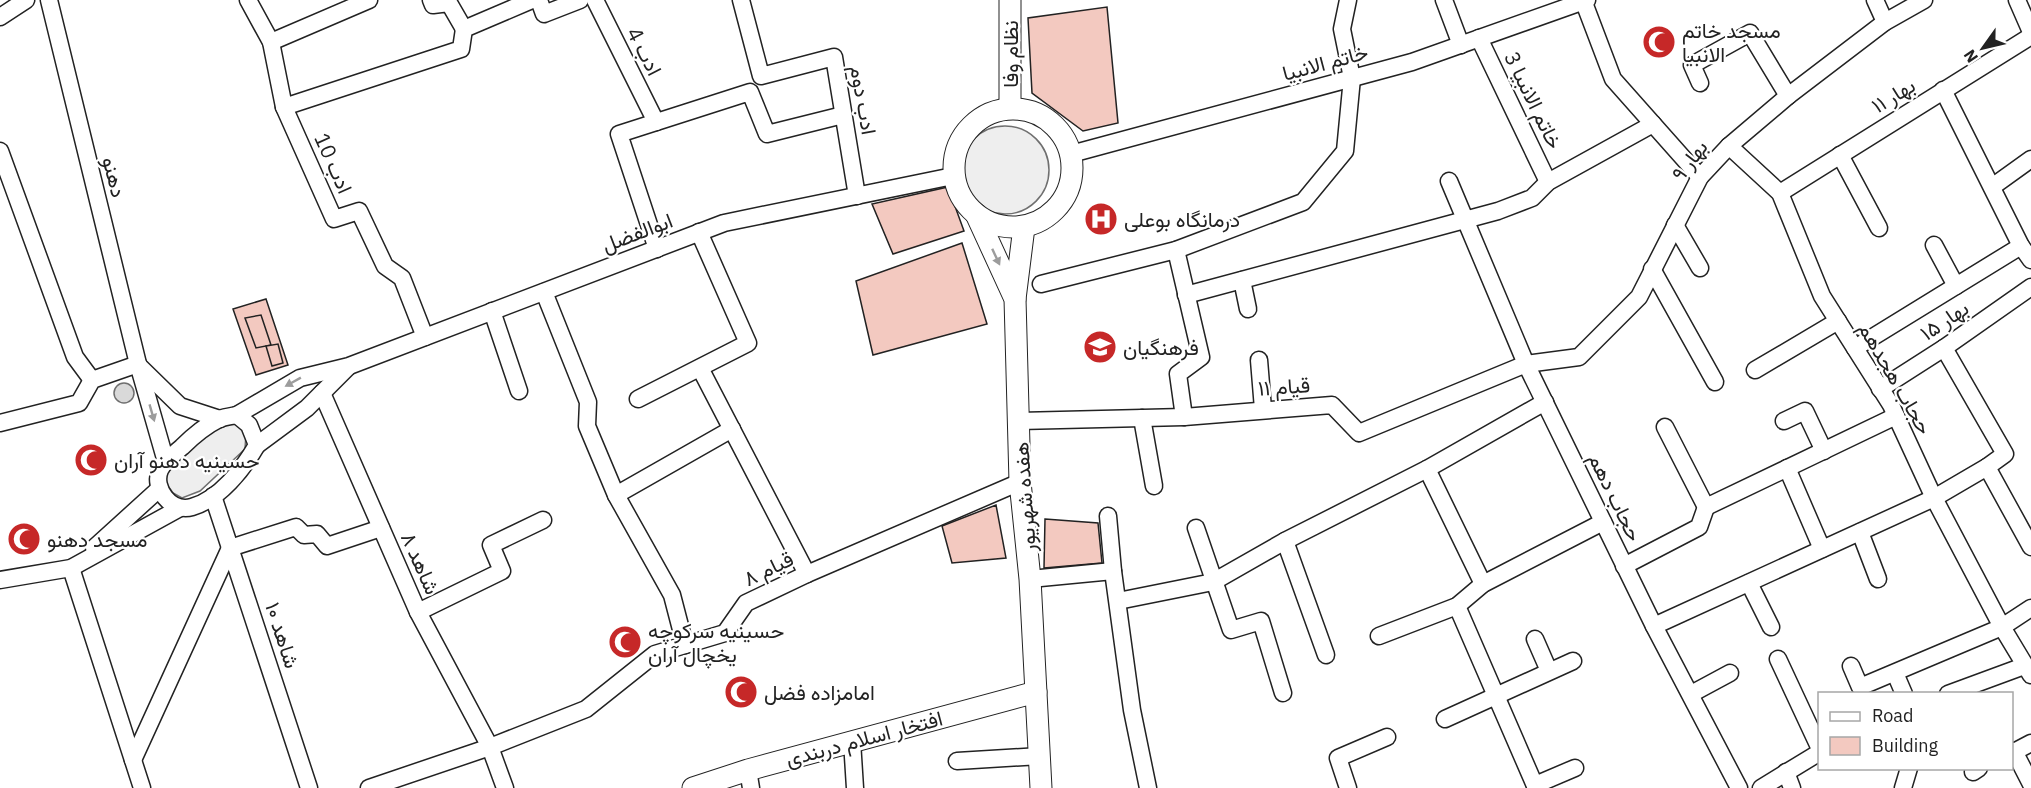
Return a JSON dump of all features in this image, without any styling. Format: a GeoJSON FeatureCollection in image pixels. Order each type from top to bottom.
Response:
{"type":"FeatureCollection","features":[{"type":"Feature","properties":{"kind":"main road","name":"نظام وفا"},"geometry":{"type":"LineString","coordinates":[[1010,0],[1010,108]]}},
{"type":"Feature","properties":{"kind":"main road"},"geometry":{"type":"LineString","coordinates":[[1010,108],[1030,111],[1049,120],[1063,135],[1071,154],[1072,173],[1068,192],[1057,209],[1042,221],[1024,227],[1004,227],[986,222],[970,210],[959,195],[953,176],[954,156],[967,130],[974,122],[991,112],[1010,108]]}},
{"type":"Feature","properties":{"kind":"main road","name":"هفده شهریور"},"geometry":{"type":"LineString","coordinates":[[976,214],[1015,299],[1020,482],[1030,579],[1041,788]]}},
{"type":"Feature","properties":{"kind":"main road"},"geometry":{"type":"LineString","coordinates":[[1015,299],[1024,227]]}},
{"type":"Feature","properties":{"kind":"main road","name":"افتخار اسلام دربندی"},"geometry":{"type":"LineString","coordinates":[[693,788],[749,779],[852,741],[1036,692]]}},
{"type":"Feature","properties":{"kind":"street"},"geometry":{"type":"LineString","coordinates":[[0,17],[26,0]]}},
{"type":"Feature","properties":{"kind":"street","name":"دهنو"},"geometry":{"type":"LineString","coordinates":[[49,0],[138,364],[166,462]]}},
{"type":"Feature","properties":{"kind":"street","name":"ادب 10"},"geometry":{"type":"LineString","coordinates":[[248,0],[271,42],[284,107],[334,219],[359,211],[385,266],[402,278],[425,337]]}},
{"type":"Feature","properties":{"kind":"street"},"geometry":{"type":"LineString","coordinates":[[271,42],[369,0]]}},
{"type":"Feature","properties":{"kind":"street"},"geometry":{"type":"LineString","coordinates":[[284,107],[461,49],[464,28],[449,3],[433,4],[431,0]]}},
{"type":"Feature","properties":{"kind":"street"},"geometry":{"type":"LineString","coordinates":[[464,28],[532,0]]}},
{"type":"Feature","properties":{"kind":"street"},"geometry":{"type":"LineString","coordinates":[[538,0],[544,14],[580,0]]}},
{"type":"Feature","properties":{"kind":"street","name":"ادب 4"},"geometry":{"type":"LineString","coordinates":[[595,0],[656,122]]}},
{"type":"Feature","properties":{"kind":"street"},"geometry":{"type":"LineString","coordinates":[[657,249],[619,134],[750,92],[760,76],[741,0]]}},
{"type":"Feature","properties":{"kind":"street"},"geometry":{"type":"LineString","coordinates":[[1041,284],[1176,250],[1303,202],[1345,151],[1352,78],[1342,29],[1348,0]]}},
{"type":"Feature","properties":{"kind":"street"},"geometry":{"type":"LineString","coordinates":[[1444,0],[1461,45]]}},
{"type":"Feature","properties":{"kind":"street"},"geometry":{"type":"LineString","coordinates":[[1585,0],[1613,80],[1700,177]]}},
{"type":"Feature","properties":{"kind":"street","name":"خاتم الانبیا"},"geometry":{"type":"LineString","coordinates":[[1071,154],[1412,62],[1585,0]]}},
{"type":"Feature","properties":{"kind":"street"},"geometry":{"type":"LineString","coordinates":[[1875,0],[1885,22]]}},
{"type":"Feature","properties":{"kind":"street","name":"بهار ۹"},"geometry":{"type":"LineString","coordinates":[[1526,364],[1579,357],[1639,297],[1700,177],[1729,146],[1788,96],[1885,22],[1924,0]]}},
{"type":"Feature","properties":{"kind":"street"},"geometry":{"type":"LineString","coordinates":[[2016,0],[2031,34]]}},
{"type":"Feature","properties":{"kind":"street"},"geometry":{"type":"LineString","coordinates":[[1700,82],[1692,65],[1750,33],[1788,96]]}},
{"type":"Feature","properties":{"kind":"street","name":"بهار ۱۱"},"geometry":{"type":"LineString","coordinates":[[1780,193],[2031,34]]}},
{"type":"Feature","properties":{"kind":"street","name":"خاتم الانبیا 3"},"geometry":{"type":"LineString","coordinates":[[1479,38],[1548,182]]}},
{"type":"Feature","properties":{"kind":"street","name":"ادب دوم"},"geometry":{"type":"LineString","coordinates":[[760,76],[834,57],[857,196]]}},
{"type":"Feature","properties":{"kind":"street"},"geometry":{"type":"LineString","coordinates":[[1943,90],[2021,246],[2031,260]]}},
{"type":"Feature","properties":{"kind":"street"},"geometry":{"type":"LineString","coordinates":[[750,92],[767,134],[843,116]]}},
{"type":"Feature","properties":{"kind":"street"},"geometry":{"type":"LineString","coordinates":[[1186,295],[1466,220],[1532,198],[1548,182],[1653,124]]}},
{"type":"Feature","properties":{"kind":"street","name":"حجاب هجدهم"},"geometry":{"type":"LineString","coordinates":[[1729,146],[1780,193],[1822,296],[1896,416],[1934,498],[2027,671]]}},
{"type":"Feature","properties":{"kind":"street"},"geometry":{"type":"LineString","coordinates":[[0,151],[75,357],[92,380]]}},
{"type":"Feature","properties":{"kind":"street"},"geometry":{"type":"LineString","coordinates":[[1840,155],[1879,228]]}},
{"type":"Feature","properties":{"kind":"street"},"geometry":{"type":"LineString","coordinates":[[1992,187],[2031,159]]}},
{"type":"Feature","properties":{"kind":"street","name":"ابوالفضل"},"geometry":{"type":"LineString","coordinates":[[220,419],[237,415],[300,378],[349,366],[724,223],[953,176]]}},
{"type":"Feature","properties":{"kind":"street","name":"حجاب دهم"},"geometry":{"type":"LineString","coordinates":[[1449,181],[1526,364],[1654,626],[1739,788]]}},
{"type":"Feature","properties":{"kind":"street"},"geometry":{"type":"LineString","coordinates":[[1675,225],[1701,268]]}},
{"type":"Feature","properties":{"kind":"street"},"geometry":{"type":"LineString","coordinates":[[638,399],[748,343],[699,232]]}},
{"type":"Feature","properties":{"kind":"street"},"geometry":{"type":"LineString","coordinates":[[1934,245],[1956,286]]}},
{"type":"Feature","properties":{"kind":"street"},"geometry":{"type":"LineString","coordinates":[[1855,348],[2021,246]]}},
{"type":"Feature","properties":{"kind":"street"},"geometry":{"type":"LineString","coordinates":[[1176,250],[1201,357],[1178,374],[1184,417]]}},
{"type":"Feature","properties":{"kind":"street"},"geometry":{"type":"LineString","coordinates":[[1652,269],[1715,382]]}},
{"type":"Feature","properties":{"kind":"street"},"geometry":{"type":"LineString","coordinates":[[1242,280],[1248,309]]}},
{"type":"Feature","properties":{"kind":"street","name":"بهار ۱۵"},"geometry":{"type":"LineString","coordinates":[[1880,389],[1944,348],[2031,287]]}},
{"type":"Feature","properties":{"kind":"street"},"geometry":{"type":"LineString","coordinates":[[544,292],[588,402],[587,426],[616,495],[672,595],[685,645]]}},
{"type":"Feature","properties":{"kind":"street"},"geometry":{"type":"LineString","coordinates":[[492,311],[519,392]]}},
{"type":"Feature","properties":{"kind":"street"},"geometry":{"type":"LineString","coordinates":[[1755,370],[1838,321]]}},
{"type":"Feature","properties":{"kind":"street"},"geometry":{"type":"LineString","coordinates":[[1654,626],[1934,498],[1987,468],[2005,454],[1944,348]]}},
{"type":"Feature","properties":{"kind":"street"},"geometry":{"type":"LineString","coordinates":[[1259,360],[1263,409]]}},
{"type":"Feature","properties":{"kind":"street"},"geometry":{"type":"LineString","coordinates":[[0,423],[79,404],[92,380],[138,364],[180,406],[220,419]]}},
{"type":"Feature","properties":{"kind":"street","name":"قیام ۱۱"},"geometry":{"type":"LineString","coordinates":[[1019,421],[1184,417],[1332,405],[1359,434],[1526,364]]}},
{"type":"Feature","properties":{"kind":"street"},"geometry":{"type":"LineString","coordinates":[[0,580],[71,568],[180,508],[190,508],[213,496],[241,469],[257,445],[307,408],[349,366]]}},
{"type":"Feature","properties":{"kind":"street"},"geometry":{"type":"LineString","coordinates":[[700,368],[807,574]]}},
{"type":"Feature","properties":{"kind":"street","name":"شاهد ۸"},"geometry":{"type":"LineString","coordinates":[[322,393],[418,612],[490,747],[506,788]]}},
{"type":"Feature","properties":{"kind":"street"},"geometry":{"type":"LineString","coordinates":[[1118,601],[1213,582],[1285,541],[1427,469],[1545,402]]}},
{"type":"Feature","properties":{"kind":"street"},"geometry":{"type":"LineString","coordinates":[[1784,420],[1805,411],[1824,450]]}},
{"type":"Feature","properties":{"kind":"street"},"geometry":{"type":"LineString","coordinates":[[237,415],[249,425],[257,445]]}},
{"type":"Feature","properties":{"kind":"street"},"geometry":{"type":"LineString","coordinates":[[1624,566],[1699,527],[1706,507],[1896,416]]}},
{"type":"Feature","properties":{"kind":"street"},"geometry":{"type":"LineString","coordinates":[[1142,418],[1154,486]]}},
{"type":"Feature","properties":{"kind":"street"},"geometry":{"type":"LineString","coordinates":[[180,508],[168,500],[159,489],[158,480],[161,468],[188,442],[220,419]]}},
{"type":"Feature","properties":{"kind":"street"},"geometry":{"type":"LineString","coordinates":[[1665,427],[1706,507]]}},
{"type":"Feature","properties":{"kind":"street"},"geometry":{"type":"LineString","coordinates":[[616,495],[732,429]]}},
{"type":"Feature","properties":{"kind":"street"},"geometry":{"type":"LineString","coordinates":[[1787,468],[1822,549]]}},
{"type":"Feature","properties":{"kind":"street"},"geometry":{"type":"LineString","coordinates":[[1987,468],[2031,547]]}},
{"type":"Feature","properties":{"kind":"street"},"geometry":{"type":"LineString","coordinates":[[1427,469],[1483,584]]}},
{"type":"Feature","properties":{"kind":"street","name":"قیام ۸"},"geometry":{"type":"LineString","coordinates":[[369,788],[490,747],[586,709],[655,654],[725,633],[746,603],[807,574],[1020,482]]}},
{"type":"Feature","properties":{"kind":"street"},"geometry":{"type":"LineString","coordinates":[[71,568],[159,489]]}},
{"type":"Feature","properties":{"kind":"street","name":"شاهد ۱۰"},"geometry":{"type":"LineString","coordinates":[[213,496],[309,788]]}},
{"type":"Feature","properties":{"kind":"street"},"geometry":{"type":"LineString","coordinates":[[1108,516],[1132,710],[1148,788]]}},
{"type":"Feature","properties":{"kind":"street"},"geometry":{"type":"LineString","coordinates":[[418,612],[502,571],[491,545],[543,520]]}},
{"type":"Feature","properties":{"kind":"street"},"geometry":{"type":"LineString","coordinates":[[1379,636],[1457,606],[1483,584],[1603,522]]}},
{"type":"Feature","properties":{"kind":"street"},"geometry":{"type":"LineString","coordinates":[[133,760],[230,548],[296,527],[303,535],[317,534],[327,546],[381,528]]}},
{"type":"Feature","properties":{"kind":"street"},"geometry":{"type":"LineString","coordinates":[[1196,528],[1231,630],[1261,621],[1282,693]]}},
{"type":"Feature","properties":{"kind":"street"},"geometry":{"type":"LineString","coordinates":[[1860,532],[1878,579]]}},
{"type":"Feature","properties":{"kind":"street"},"geometry":{"type":"LineString","coordinates":[[1285,541],[1326,655]]}},
{"type":"Feature","properties":{"kind":"street"},"geometry":{"type":"LineString","coordinates":[[71,568],[142,788]]}},
{"type":"Feature","properties":{"kind":"street"},"geometry":{"type":"LineString","coordinates":[[1030,579],[1113,571]]}},
{"type":"Feature","properties":{"kind":"street"},"geometry":{"type":"LineString","coordinates":[[1749,582],[1771,627]]}},
{"type":"Feature","properties":{"kind":"street"},"geometry":{"type":"LineString","coordinates":[[1457,606],[1536,788]]}},
{"type":"Feature","properties":{"kind":"street"},"geometry":{"type":"LineString","coordinates":[[1851,666],[1860,687],[2002,627],[2031,608]]}},
{"type":"Feature","properties":{"kind":"street"},"geometry":{"type":"LineString","coordinates":[[1535,639],[1550,671]]}},
{"type":"Feature","properties":{"kind":"street"},"geometry":{"type":"LineString","coordinates":[[1778,659],[1818,746]]}},
{"type":"Feature","properties":{"kind":"street"},"geometry":{"type":"LineString","coordinates":[[1445,720],[1574,661]]}},
{"type":"Feature","properties":{"kind":"street"},"geometry":{"type":"LineString","coordinates":[[1954,692],[1977,688],[2027,671]]}},
{"type":"Feature","properties":{"kind":"street"},"geometry":{"type":"LineString","coordinates":[[1895,672],[1904,692]]}},
{"type":"Feature","properties":{"kind":"street"},"geometry":{"type":"LineString","coordinates":[[1691,694],[1730,673]]}},
{"type":"Feature","properties":{"kind":"street"},"geometry":{"type":"LineString","coordinates":[[1348,788],[1338,758],[1387,737]]}},
{"type":"Feature","properties":{"kind":"street"},"geometry":{"type":"LineString","coordinates":[[852,741],[855,788]]}},
{"type":"Feature","properties":{"kind":"street"},"geometry":{"type":"LineString","coordinates":[[2031,743],[2013,752],[2031,784]]}},
{"type":"Feature","properties":{"kind":"street"},"geometry":{"type":"LineString","coordinates":[[1761,788],[1789,780],[1818,752]]}},
{"type":"Feature","properties":{"kind":"street"},"geometry":{"type":"LineString","coordinates":[[957,761],[1040,756]]}},
{"type":"Feature","properties":{"kind":"street"},"geometry":{"type":"LineString","coordinates":[[1536,788],[1535,785],[1575,768]]}},
{"type":"Feature","properties":{"kind":"street"},"geometry":{"type":"LineString","coordinates":[[1903,788],[1908,770]]}},
{"type":"Feature","properties":{"kind":"shaded area"},"geometry":{"type":"Polygon","coordinates":[[[996,126],[1014,126],[1030,133],[1042,145],[1049,161],[1049,179],[1042,195],[1030,207],[1014,214],[996,214],[980,207],[968,195],[961,179],[961,161],[968,145],[980,133],[996,126]]]}},
{"type":"Feature","properties":{"kind":"shaded area"},"geometry":{"type":"Polygon","coordinates":[[[124,383],[131,386],[134,393],[131,400],[124,403],[117,400],[114,393],[117,386],[124,383]]]}},
{"type":"Feature","properties":{"kind":"shaded area"},"geometry":{"type":"Polygon","coordinates":[[[234,422],[246,433],[245,449],[200,491],[182,498],[173,493],[163,479],[165,471],[206,433],[234,422]]]}},
{"type":"Feature","properties":{"kind":"building"},"geometry":{"type":"Polygon","coordinates":[[[1107,7],[1118,123],[1083,131],[1032,93],[1028,18],[1107,7]]]}},
{"type":"Feature","properties":{"kind":"building"},"geometry":{"type":"Polygon","coordinates":[[[948,187],[964,231],[893,254],[872,204],[948,187]]]}},
{"type":"Feature","properties":{"kind":"building"},"geometry":{"type":"Polygon","coordinates":[[[962,243],[987,324],[873,355],[856,281],[962,243]]]}},
{"type":"Feature","properties":{"kind":"building"},"geometry":{"type":"Polygon","coordinates":[[[266,299],[288,365],[256,375],[233,309],[266,299]]]}},
{"type":"Feature","properties":{"kind":"building"},"geometry":{"type":"Polygon","coordinates":[[[261,315],[271,345],[256,348],[245,318],[261,315]]]}},
{"type":"Feature","properties":{"kind":"building"},"geometry":{"type":"Polygon","coordinates":[[[278,344],[283,363],[272,366],[266,346],[278,344]]]}},
{"type":"Feature","properties":{"kind":"building"},"geometry":{"type":"Polygon","coordinates":[[[996,505],[1006,558],[952,563],[942,526],[996,505]]]}},
{"type":"Feature","properties":{"kind":"building"},"geometry":{"type":"Polygon","coordinates":[[[1045,519],[1098,523],[1102,563],[1044,568],[1045,519]]]}},
{"type":"Feature","properties":{"kind":"place","name":"مسجد خاتم الانبیا"},"geometry":{"type":"Point","coordinates":[1659,42]}},
{"type":"Feature","properties":{"kind":"place","name":"درمانگاه بوعلی"},"geometry":{"type":"Point","coordinates":[1101,219]}},
{"type":"Feature","properties":{"kind":"place","name":"فرهنگیان"},"geometry":{"type":"Point","coordinates":[1100,347]}},
{"type":"Feature","properties":{"kind":"place","name":"حسینیه دهنو آران"},"geometry":{"type":"Point","coordinates":[91,460]}},
{"type":"Feature","properties":{"kind":"place","name":"مسجد دهنو"},"geometry":{"type":"Point","coordinates":[24,539]}},
{"type":"Feature","properties":{"kind":"place","name":"حسینیه سرکوچه یخچال آران"},"geometry":{"type":"Point","coordinates":[625,642]}},
{"type":"Feature","properties":{"kind":"place","name":"امامزاده فضل"},"geometry":{"type":"Point","coordinates":[741,692]}}]}
